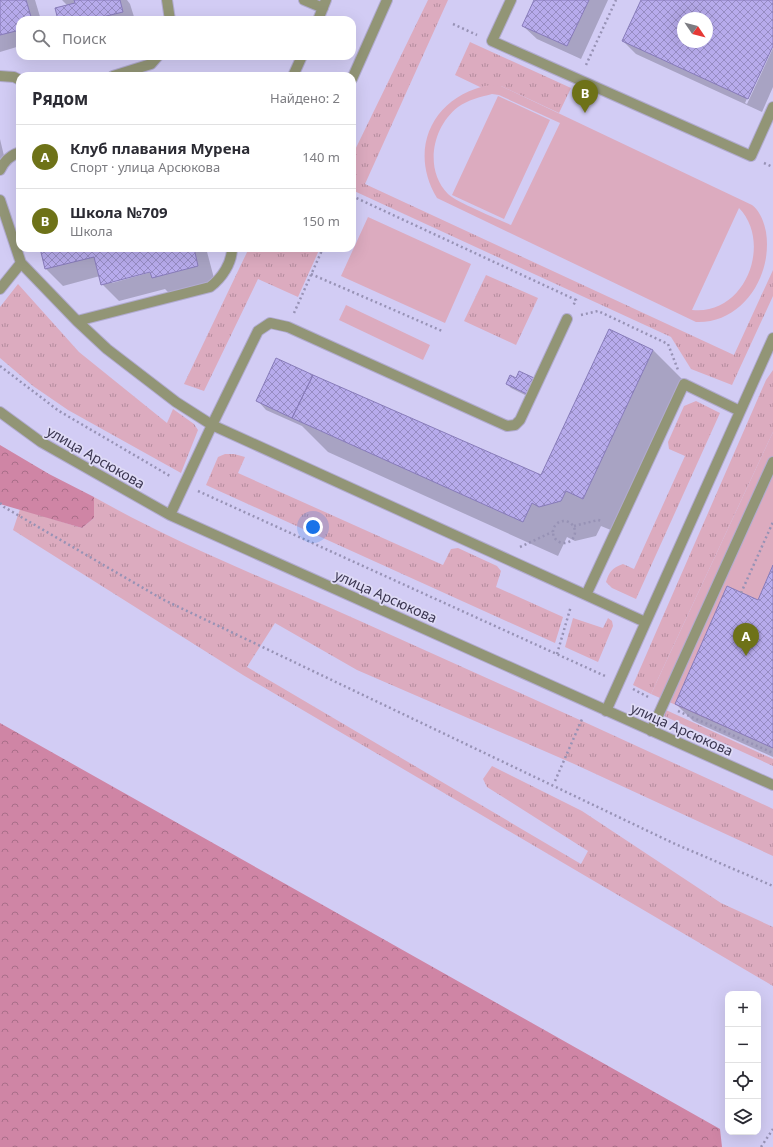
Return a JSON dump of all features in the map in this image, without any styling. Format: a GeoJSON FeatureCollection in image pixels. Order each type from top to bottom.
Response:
{"type":"FeatureCollection","features":[{"type":"Feature","properties":{"kind":"street"},"geometry":{"type":"LineString","coordinates":[[167,0],[169,16]]}},
{"type":"Feature","properties":{"kind":"street"},"geometry":{"type":"LineString","coordinates":[[304,0],[325,4],[320,16]]}},
{"type":"Feature","properties":{"kind":"street"},"geometry":{"type":"LineString","coordinates":[[355,72],[387,0]]}},
{"type":"Feature","properties":{"kind":"street"},"geometry":{"type":"LineString","coordinates":[[511,0],[492,41],[751,156],[773,107]]}},
{"type":"Feature","properties":{"kind":"street"},"geometry":{"type":"LineString","coordinates":[[125,72],[150,64],[154,60]]}},
{"type":"Feature","properties":{"kind":"street"},"geometry":{"type":"LineString","coordinates":[[295,72],[300,60]]}},
{"type":"Feature","properties":{"kind":"street"},"geometry":{"type":"LineString","coordinates":[[0,76],[16,77]]}},
{"type":"Feature","properties":{"kind":"street"},"geometry":{"type":"LineString","coordinates":[[0,170],[2,164],[16,153]]}},
{"type":"Feature","properties":{"kind":"street"},"geometry":{"type":"LineString","coordinates":[[0,200],[16,248]]}},
{"type":"Feature","properties":{"kind":"street"},"geometry":{"type":"LineString","coordinates":[[17,252],[21,263],[77,321],[107,349],[176,402],[212,425],[645,622]]}},
{"type":"Feature","properties":{"kind":"street"},"geometry":{"type":"LineString","coordinates":[[77,321],[210,287],[217,282],[232,259],[232,252]]}},
{"type":"Feature","properties":{"kind":"street"},"geometry":{"type":"LineString","coordinates":[[0,289],[21,263]]}},
{"type":"Feature","properties":{"kind":"street"},"geometry":{"type":"LineString","coordinates":[[170,515],[258,331],[270,323],[288,327],[507,426],[515,426],[520,420],[567,319]]}},
{"type":"Feature","properties":{"kind":"street"},"geometry":{"type":"LineString","coordinates":[[606,711],[773,338]]}},
{"type":"Feature","properties":{"kind":"street"},"geometry":{"type":"LineString","coordinates":[[586,595],[684,384],[740,411]]}},
{"type":"Feature","properties":{"kind":"street","name":"улица Арсюкова"},"geometry":{"type":"LineString","coordinates":[[0,412],[41,442],[170,515],[773,785]]}},
{"type":"Feature","properties":{"kind":"street"},"geometry":{"type":"LineString","coordinates":[[651,731],[773,462]]}},
{"type":"Feature","properties":{"kind":"path"},"geometry":{"type":"LineString","coordinates":[[580,80],[616,0]]}},
{"type":"Feature","properties":{"kind":"path"},"geometry":{"type":"LineString","coordinates":[[453,24],[492,41]]}},
{"type":"Feature","properties":{"kind":"path"},"geometry":{"type":"LineString","coordinates":[[356,198],[576,300],[567,319]]}},
{"type":"Feature","properties":{"kind":"path"},"geometry":{"type":"LineString","coordinates":[[288,327],[321,252]]}},
{"type":"Feature","properties":{"kind":"path"},"geometry":{"type":"LineString","coordinates":[[311,274],[442,331]]}},
{"type":"Feature","properties":{"kind":"path"},"geometry":{"type":"LineString","coordinates":[[567,319],[598,311],[668,344],[684,384]]}},
{"type":"Feature","properties":{"kind":"path"},"geometry":{"type":"LineString","coordinates":[[0,366],[59,411],[184,484],[618,682],[662,704],[773,752]]}},
{"type":"Feature","properties":{"kind":"path"},"geometry":{"type":"LineString","coordinates":[[0,503],[4,507],[162,599],[666,839],[773,886]]}},
{"type":"Feature","properties":{"kind":"path"},"geometry":{"type":"LineString","coordinates":[[574,526],[598,520],[617,528]]}},
{"type":"Feature","properties":{"kind":"path"},"geometry":{"type":"LineString","coordinates":[[561,521],[568,521],[574,526],[574,537],[565,543],[555,539],[552,532],[554,525],[561,521]]}},
{"type":"Feature","properties":{"kind":"path"},"geometry":{"type":"LineString","coordinates":[[741,593],[773,522]]}},
{"type":"Feature","properties":{"kind":"path"},"geometry":{"type":"LineString","coordinates":[[512,562],[520,547],[552,532]]}},
{"type":"Feature","properties":{"kind":"path"},"geometry":{"type":"LineString","coordinates":[[557,654],[575,590]]}},
{"type":"Feature","properties":{"kind":"path"},"geometry":{"type":"LineString","coordinates":[[555,780],[583,716]]}},
{"type":"Feature","properties":{"kind":"path"},"geometry":{"type":"LineString","coordinates":[[761,1147],[773,1129]]}},
{"type":"Feature","properties":{"kind":"green space"},"geometry":{"type":"Polygon","coordinates":[[[428,0],[448,0],[365,184],[734,355],[773,270],[773,296],[732,385],[691,369],[671,337],[356,192],[356,148],[428,0]]]}},
{"type":"Feature","properties":{"kind":"green space"},"geometry":{"type":"Polygon","coordinates":[[[470,42],[571,88],[559,113],[501,86],[480,87],[455,75],[470,42]]]}},
{"type":"Feature","properties":{"kind":"green space"},"geometry":{"type":"Polygon","coordinates":[[[490,85],[501,86],[755,207],[764,224],[767,249],[759,280],[751,294],[740,306],[727,315],[713,321],[696,322],[437,198],[428,179],[425,161],[426,143],[431,126],[441,112],[454,100],[470,91],[490,85]],[[492,94],[466,102],[449,115],[437,137],[434,149],[434,161],[440,184],[448,194],[468,206],[511,225],[560,123],[499,95],[492,94]],[[739,208],[692,310],[711,309],[726,302],[739,290],[748,274],[753,257],[753,240],[749,223],[739,208]]]}},
{"type":"Feature","properties":{"kind":"green space"},"geometry":{"type":"Polygon","coordinates":[[[498,96],[550,120],[504,219],[452,195],[498,96]]]}},
{"type":"Feature","properties":{"kind":"green space"},"geometry":{"type":"Polygon","coordinates":[[[368,217],[471,264],[445,323],[341,276],[352,252],[356,252],[356,243],[368,217]]]}},
{"type":"Feature","properties":{"kind":"green space"},"geometry":{"type":"Polygon","coordinates":[[[247,252],[318,252],[298,297],[258,279],[204,391],[184,384],[247,252]]]}},
{"type":"Feature","properties":{"kind":"green space"},"geometry":{"type":"Polygon","coordinates":[[[486,275],[538,298],[516,345],[464,321],[486,275]]]}},
{"type":"Feature","properties":{"kind":"green space"},"geometry":{"type":"Polygon","coordinates":[[[18,284],[79,352],[167,423],[173,409],[194,424],[198,430],[181,473],[68,410],[33,386],[0,358],[0,307],[18,284]]]}},
{"type":"Feature","properties":{"kind":"green space"},"geometry":{"type":"Polygon","coordinates":[[[346,305],[430,345],[423,360],[339,320],[346,305]]]}},
{"type":"Feature","properties":{"kind":"green space"},"geometry":{"type":"Polygon","coordinates":[[[773,370],[773,432],[651,694],[633,685],[766,380],[773,370]]]}},
{"type":"Feature","properties":{"kind":"green space"},"geometry":{"type":"Polygon","coordinates":[[[696,401],[720,413],[636,599],[612,588],[606,582],[612,571],[623,564],[634,569],[685,456],[669,449],[668,442],[684,406],[696,401]]]}},
{"type":"Feature","properties":{"kind":"green space"},"geometry":{"type":"Polygon","coordinates":[[[773,432],[773,748],[651,694],[773,432]]]}},
{"type":"Feature","properties":{"kind":"green space"},"geometry":{"type":"Polygon","coordinates":[[[0,445],[49,474],[94,497],[94,518],[82,528],[0,504],[0,445]]]}},
{"type":"Feature","properties":{"kind":"green space"},"geometry":{"type":"Polygon","coordinates":[[[225,454],[234,454],[245,457],[238,473],[443,565],[451,549],[458,548],[497,566],[501,571],[496,587],[563,617],[555,643],[206,485],[218,457],[225,454]]]}},
{"type":"Feature","properties":{"kind":"green space"},"geometry":{"type":"Polygon","coordinates":[[[94,497],[192,547],[360,621],[773,809],[773,856],[572,763],[357,670],[275,623],[247,667],[581,864],[588,851],[487,787],[483,779],[492,766],[582,811],[721,903],[773,927],[773,986],[243,675],[13,530],[20,509],[82,528],[94,518],[94,497]]]}},
{"type":"Feature","properties":{"kind":"green space"},"geometry":{"type":"Polygon","coordinates":[[[573,618],[603,628],[608,618],[612,621],[613,626],[598,662],[565,647],[573,618]]]}},
{"type":"Feature","properties":{"kind":"green space"},"geometry":{"type":"Polygon","coordinates":[[[666,710],[773,759],[773,766],[664,716],[666,710]]]}},
{"type":"Feature","properties":{"kind":"green space"},"geometry":{"type":"Polygon","coordinates":[[[0,723],[720,1129],[722,1147],[0,1147],[0,723]]]}},
{"type":"Feature","properties":{"kind":"building"},"geometry":{"type":"Polygon","coordinates":[[[0,0],[26,0],[31,16],[16,16],[16,31],[0,35],[0,0]]]}},
{"type":"Feature","properties":{"kind":"building"},"geometry":{"type":"Polygon","coordinates":[[[74,0],[120,0],[123,12],[106,16],[57,16],[55,8],[75,3],[74,0]]]}},
{"type":"Feature","properties":{"kind":"building"},"geometry":{"type":"Polygon","coordinates":[[[534,0],[589,0],[567,46],[522,26],[534,0]]]}},
{"type":"Feature","properties":{"kind":"building"},"geometry":{"type":"Polygon","coordinates":[[[641,0],[773,0],[773,46],[748,99],[622,41],[641,0]]]}},
{"type":"Feature","properties":{"kind":"building"},"geometry":{"type":"Polygon","coordinates":[[[41,252],[195,252],[198,266],[152,278],[150,272],[101,285],[94,257],[45,269],[41,252]]]}},
{"type":"Feature","properties":{"kind":"building"},"geometry":{"type":"Polygon","coordinates":[[[609,329],[653,350],[583,499],[566,491],[561,501],[539,507],[532,503],[523,522],[292,418],[313,375],[541,475],[609,329]]]}},
{"type":"Feature","properties":{"kind":"building"},"geometry":{"type":"Polygon","coordinates":[[[276,358],[313,375],[292,418],[256,401],[276,358]]]}},
{"type":"Feature","properties":{"kind":"building"},"geometry":{"type":"Polygon","coordinates":[[[519,371],[534,378],[527,394],[506,384],[510,375],[516,378],[519,371]]]}},
{"type":"Feature","properties":{"kind":"building"},"geometry":{"type":"Polygon","coordinates":[[[773,565],[773,748],[675,704],[727,586],[758,600],[773,565]]]}},
{"type":"Feature","properties":{"kind":"place","name":"Школа №709"},"geometry":{"type":"Point","coordinates":[585,113]}},
{"type":"Feature","properties":{"kind":"place","name":"Клуб плавания Мурена"},"geometry":{"type":"Point","coordinates":[746,656]}}]}
